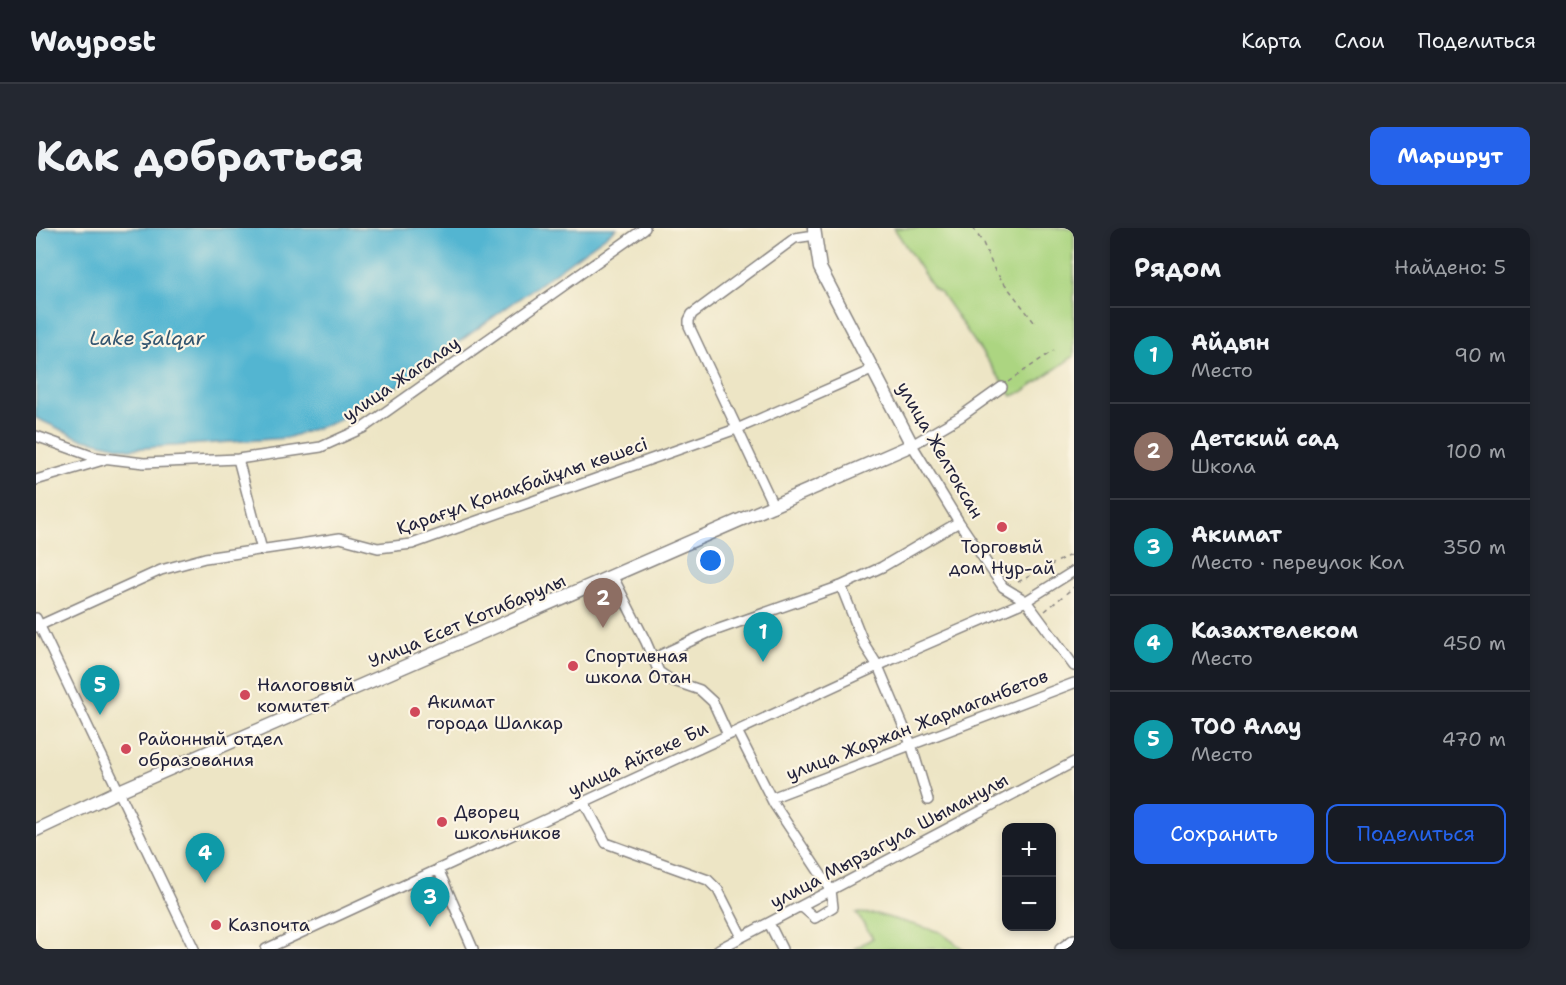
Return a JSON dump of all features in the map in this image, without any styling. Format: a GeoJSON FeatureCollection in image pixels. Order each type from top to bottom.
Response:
{"type":"FeatureCollection","features":[{"type":"Feature","properties":{"kind":"main road","name":"улица Желтоксан"},"geometry":{"type":"LineString","coordinates":[[815,232],[820,268],[912,445]]}},
{"type":"Feature","properties":{"kind":"main road","name":"Улица Есет Котибарулы"},"geometry":{"type":"LineString","coordinates":[[36,830],[119,791],[912,445]]}},
{"type":"Feature","properties":{"kind":"street","name":"улица Жагалау"},"geometry":{"type":"LineString","coordinates":[[36,436],[94,457],[144,463],[238,459],[321,447],[363,428],[645,228]]}},
{"type":"Feature","properties":{"kind":"street"},"geometry":{"type":"LineString","coordinates":[[788,228],[795,238]]}},
{"type":"Feature","properties":{"kind":"street"},"geometry":{"type":"LineString","coordinates":[[774,507],[739,428],[689,326],[689,320],[692,314],[795,238],[815,232]]}},
{"type":"Feature","properties":{"kind":"street","name":"Қарағұл Қонақбайұлы көшесі"},"geometry":{"type":"LineString","coordinates":[[37,623],[161,570],[205,558],[340,538],[378,548],[412,544],[739,428],[874,369]]}},
{"type":"Feature","properties":{"kind":"street"},"geometry":{"type":"LineString","coordinates":[[912,445],[960,417],[1002,387]]}},
{"type":"Feature","properties":{"kind":"street","name":"улица Желтоксан"},"geometry":{"type":"LineString","coordinates":[[912,445],[959,522],[1003,587],[1026,601],[1074,666]]}},
{"type":"Feature","properties":{"kind":"street"},"geometry":{"type":"LineString","coordinates":[[36,480],[107,458]]}},
{"type":"Feature","properties":{"kind":"street"},"geometry":{"type":"LineString","coordinates":[[238,459],[262,550]]}},
{"type":"Feature","properties":{"kind":"street"},"geometry":{"type":"LineString","coordinates":[[652,659],[719,629],[841,586],[882,567],[959,522]]}},
{"type":"Feature","properties":{"kind":"street","name":"улица Айтеке Би"},"geometry":{"type":"LineString","coordinates":[[266,949],[878,666],[1026,601],[1074,571]]}},
{"type":"Feature","properties":{"kind":"street"},"geometry":{"type":"LineString","coordinates":[[613,577],[646,642],[658,672],[671,680],[700,690],[713,702],[771,798],[831,890],[833,907],[815,918],[801,906]]}},
{"type":"Feature","properties":{"kind":"street"},"geometry":{"type":"LineString","coordinates":[[841,586],[864,645],[878,666],[911,744],[928,800]]}},
{"type":"Feature","properties":{"kind":"street"},"geometry":{"type":"LineString","coordinates":[[37,623],[194,949]]}},
{"type":"Feature","properties":{"kind":"street","name":"улица Жаржан Жармаганбетов"},"geometry":{"type":"LineString","coordinates":[[771,798],[1074,683]]}},
{"type":"Feature","properties":{"kind":"street","name":"улица Мырзагула Шыманулы"},"geometry":{"type":"LineString","coordinates":[[719,949],[1074,762]]}},
{"type":"Feature","properties":{"kind":"street"},"geometry":{"type":"LineString","coordinates":[[584,802],[606,843],[708,880],[718,890],[742,937]]}},
{"type":"Feature","properties":{"kind":"street"},"geometry":{"type":"LineString","coordinates":[[438,869],[473,949]]}},
{"type":"Feature","properties":{"kind":"street"},"geometry":{"type":"LineString","coordinates":[[769,923],[782,949]]}},
{"type":"Feature","properties":{"kind":"street"},"geometry":{"type":"LineString","coordinates":[[1060,949],[1074,939]]}},
{"type":"Feature","properties":{"kind":"path"},"geometry":{"type":"LineString","coordinates":[[973,228],[983,243],[995,271],[1034,322]]}},
{"type":"Feature","properties":{"kind":"path"},"geometry":{"type":"LineString","coordinates":[[1002,387],[1054,350]]}},
{"type":"Feature","properties":{"kind":"path"},"geometry":{"type":"LineString","coordinates":[[1017,582],[1074,553]]}},
{"type":"Feature","properties":{"kind":"path"},"geometry":{"type":"LineString","coordinates":[[1037,617],[1074,586]]}},
{"type":"Feature","properties":{"kind":"green space"},"geometry":{"type":"Polygon","coordinates":[[[894,228],[1074,228],[1074,356],[1022,392],[1012,396],[941,293],[933,288],[894,228]]]}},
{"type":"Feature","properties":{"kind":"green space"},"geometry":{"type":"Polygon","coordinates":[[[856,913],[876,914],[940,932],[963,949],[854,949],[873,938],[856,913]]]}},
{"type":"Feature","properties":{"kind":"water","name":"Lake Şalqar"},"geometry":{"type":"Polygon","coordinates":[[[36,228],[617,228],[402,383],[335,422],[287,438],[129,449],[79,438],[36,418],[36,228]]]}},
{"type":"Feature","properties":{"kind":"place","name":"Торговый дом Нур-ай"},"geometry":{"type":"Point","coordinates":[1002,527]}},
{"type":"Feature","properties":{"kind":"place","name":"Детский сад"},"geometry":{"type":"Point","coordinates":[603,628]}},
{"type":"Feature","properties":{"kind":"place","name":"Айдын"},"geometry":{"type":"Point","coordinates":[763,662]}},
{"type":"Feature","properties":{"kind":"place","name":"Спортивная школа Отан"},"geometry":{"type":"Point","coordinates":[573,666]}},
{"type":"Feature","properties":{"kind":"place","name":"Налоговый комитет"},"geometry":{"type":"Point","coordinates":[245,695]}},
{"type":"Feature","properties":{"kind":"place","name":"Акимат города Шалкар"},"geometry":{"type":"Point","coordinates":[415,712]}},
{"type":"Feature","properties":{"kind":"place","name":"ТОО Алау"},"geometry":{"type":"Point","coordinates":[100,715]}},
{"type":"Feature","properties":{"kind":"place","name":"Районный отдел образования"},"geometry":{"type":"Point","coordinates":[126,749]}},
{"type":"Feature","properties":{"kind":"place","name":"Дворец школьников"},"geometry":{"type":"Point","coordinates":[442,822]}},
{"type":"Feature","properties":{"kind":"place","name":"Казахтелеком"},"geometry":{"type":"Point","coordinates":[205,883]}},
{"type":"Feature","properties":{"kind":"place","name":"Казпочта"},"geometry":{"type":"Point","coordinates":[216,925]}},
{"type":"Feature","properties":{"kind":"place","name":"Акимат"},"geometry":{"type":"Point","coordinates":[430,927]}}]}
